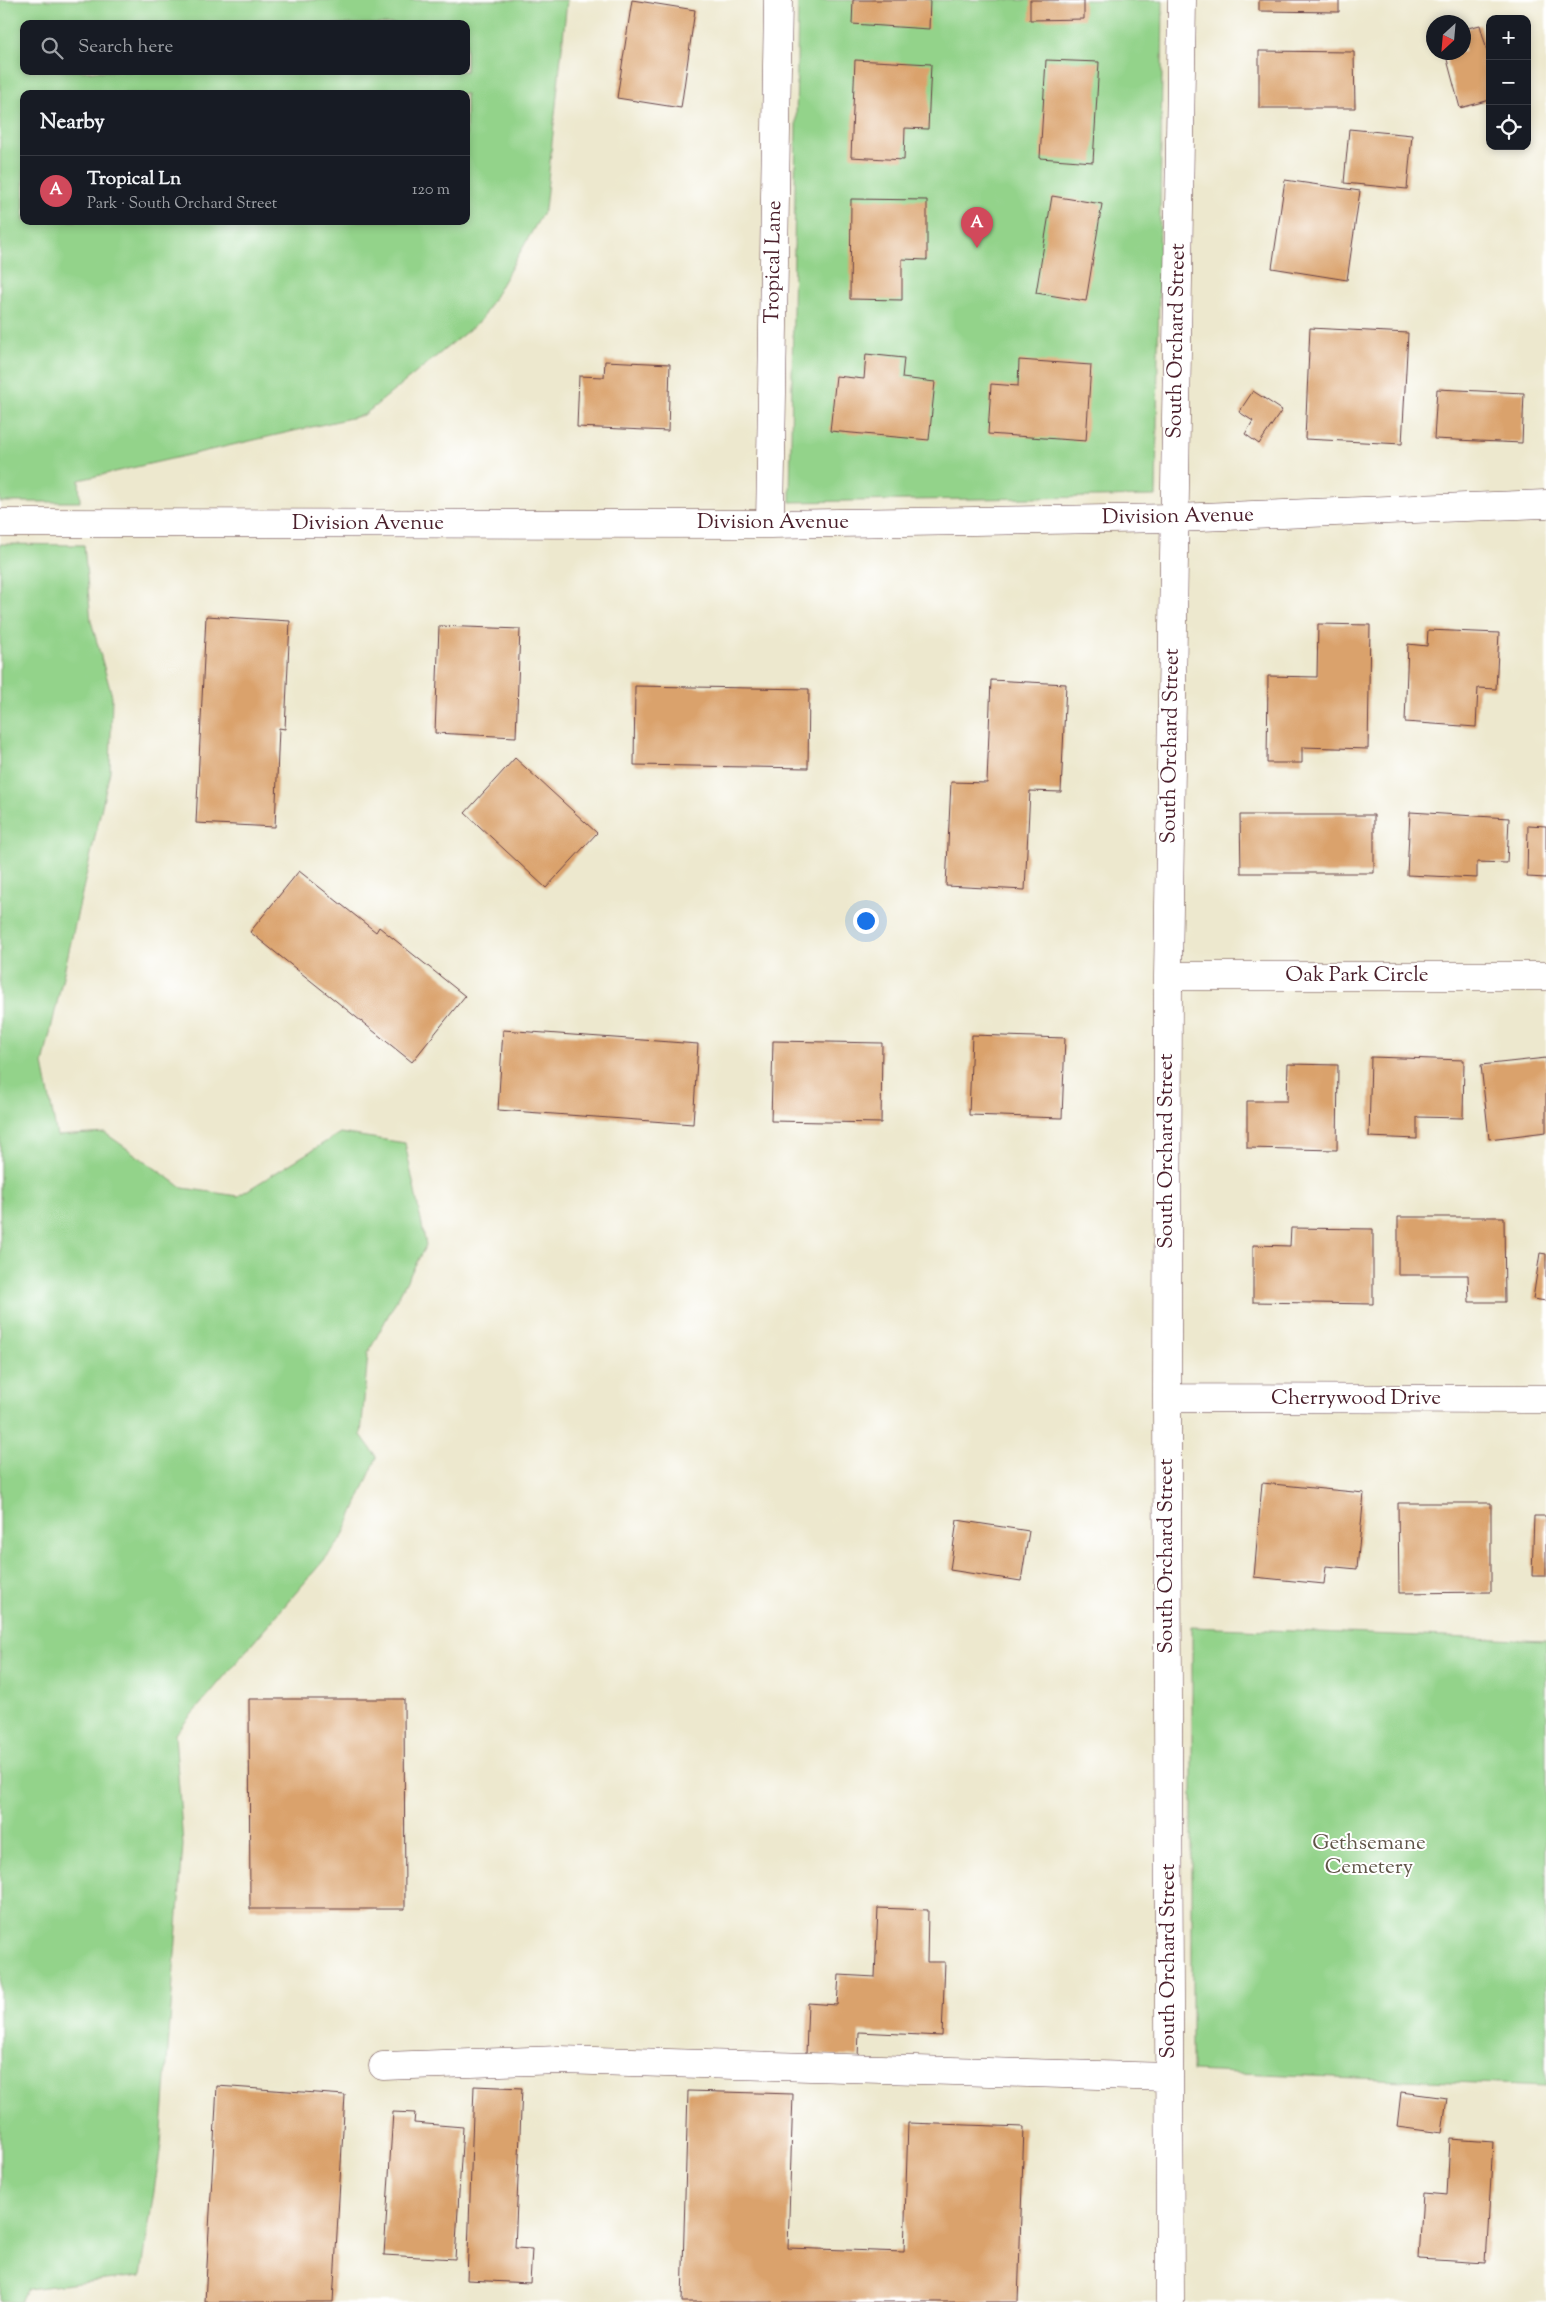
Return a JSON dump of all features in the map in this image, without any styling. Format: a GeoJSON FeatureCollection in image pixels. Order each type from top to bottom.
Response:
{"type":"FeatureCollection","features":[{"type":"Feature","properties":{"kind":"street","name":"Tropical Lane"},"geometry":{"type":"LineString","coordinates":[[770,524],[778,0]]}},
{"type":"Feature","properties":{"kind":"street","name":"South Orchard Street"},"geometry":{"type":"LineString","coordinates":[[1170,2302],[1167,1398],[1168,976],[1182,0]]}},
{"type":"Feature","properties":{"kind":"street","name":"Division Avenue"},"geometry":{"type":"LineString","coordinates":[[0,523],[770,524],[1175,518],[1546,504]]}},
{"type":"Feature","properties":{"kind":"street","name":"Oak Park Circle"},"geometry":{"type":"LineString","coordinates":[[1168,976],[1546,976]]}},
{"type":"Feature","properties":{"kind":"street","name":"Cherrywood Drive"},"geometry":{"type":"LineString","coordinates":[[1167,1398],[1546,1399]]}},
{"type":"Feature","properties":{"kind":"street"},"geometry":{"type":"LineString","coordinates":[[383,2066],[559,2060],[1169,2077]]}},
{"type":"Feature","properties":{"kind":"green space"},"geometry":{"type":"Polygon","coordinates":[[[0,0],[567,0],[545,209],[481,320],[364,415],[79,480],[80,502],[0,502],[0,0]]]}},
{"type":"Feature","properties":{"kind":"green space"},"geometry":{"type":"Polygon","coordinates":[[[798,0],[1163,0],[1156,496],[790,502],[798,0]]]}},
{"type":"Feature","properties":{"kind":"green space"},"geometry":{"type":"Polygon","coordinates":[[[0,544],[84,545],[91,621],[112,696],[110,771],[43,1064],[57,1136],[105,1133],[183,1188],[238,1196],[340,1133],[405,1143],[426,1245],[368,1353],[361,1435],[377,1457],[341,1540],[175,1734],[183,1845],[161,2145],[141,2276],[27,2289],[21,2302],[0,2302],[0,544]]]}},
{"type":"Feature","properties":{"kind":"green space","name":"Gethsemane Cemetery"},"geometry":{"type":"Polygon","coordinates":[[[1192,1627],[1546,1641],[1546,2086],[1192,2071],[1192,1627]]]}},
{"type":"Feature","properties":{"kind":"building"},"geometry":{"type":"Polygon","coordinates":[[[632,0],[695,10],[681,108],[617,98],[632,0]]]}},
{"type":"Feature","properties":{"kind":"building"},"geometry":{"type":"Polygon","coordinates":[[[853,0],[930,0],[929,29],[852,24],[853,0]]]}},
{"type":"Feature","properties":{"kind":"building"},"geometry":{"type":"Polygon","coordinates":[[[1030,0],[1084,0],[1084,19],[1030,20],[1030,0]]]}},
{"type":"Feature","properties":{"kind":"building"},"geometry":{"type":"Polygon","coordinates":[[[1259,0],[1339,0],[1339,12],[1259,11],[1259,0]]]}},
{"type":"Feature","properties":{"kind":"building"},"geometry":{"type":"Polygon","coordinates":[[[1480,25],[1486,47],[1486,101],[1460,108],[1447,60],[1471,60],[1471,27],[1480,25]]]}},
{"type":"Feature","properties":{"kind":"building"},"geometry":{"type":"Polygon","coordinates":[[[1259,51],[1354,52],[1355,108],[1259,108],[1259,51]]]}},
{"type":"Feature","properties":{"kind":"building"},"geometry":{"type":"Polygon","coordinates":[[[855,60],[931,64],[928,129],[905,128],[904,160],[851,157],[855,60]]]}},
{"type":"Feature","properties":{"kind":"building"},"geometry":{"type":"Polygon","coordinates":[[[1046,60],[1099,62],[1093,162],[1040,158],[1046,60]]]}},
{"type":"Feature","properties":{"kind":"building"},"geometry":{"type":"Polygon","coordinates":[[[1349,129],[1412,135],[1407,189],[1344,183],[1349,129]]]}},
{"type":"Feature","properties":{"kind":"building"},"geometry":{"type":"Polygon","coordinates":[[[1285,180],[1360,191],[1347,280],[1272,268],[1285,180]]]}},
{"type":"Feature","properties":{"kind":"building"},"geometry":{"type":"Polygon","coordinates":[[[1052,196],[1102,204],[1086,301],[1036,293],[1052,196]]]}},
{"type":"Feature","properties":{"kind":"building"},"geometry":{"type":"Polygon","coordinates":[[[851,199],[927,200],[927,260],[902,259],[902,300],[850,299],[851,199]]]}},
{"type":"Feature","properties":{"kind":"building"},"geometry":{"type":"Polygon","coordinates":[[[1310,328],[1408,333],[1402,444],[1305,439],[1310,328]]]}},
{"type":"Feature","properties":{"kind":"building"},"geometry":{"type":"Polygon","coordinates":[[[866,354],[904,358],[902,378],[935,382],[929,440],[830,431],[836,376],[864,379],[866,354]]]}},
{"type":"Feature","properties":{"kind":"building"},"geometry":{"type":"Polygon","coordinates":[[[1019,360],[1091,365],[1086,441],[988,434],[991,384],[1018,386],[1019,360]]]}},
{"type":"Feature","properties":{"kind":"building"},"geometry":{"type":"Polygon","coordinates":[[[605,361],[670,364],[668,431],[577,427],[579,376],[604,377],[605,361]]]}},
{"type":"Feature","properties":{"kind":"building"},"geometry":{"type":"Polygon","coordinates":[[[1437,389],[1524,393],[1522,443],[1434,439],[1437,389]]]}},
{"type":"Feature","properties":{"kind":"building"},"geometry":{"type":"Polygon","coordinates":[[[1253,391],[1282,410],[1259,444],[1245,434],[1253,421],[1239,412],[1253,391]]]}},
{"type":"Feature","properties":{"kind":"building"},"geometry":{"type":"Polygon","coordinates":[[[206,616],[290,621],[285,729],[279,728],[275,827],[196,823],[206,616]]]}},
{"type":"Feature","properties":{"kind":"building"},"geometry":{"type":"Polygon","coordinates":[[[1318,624],[1370,625],[1368,749],[1302,747],[1302,763],[1267,763],[1268,676],[1317,677],[1318,624]]]}},
{"type":"Feature","properties":{"kind":"building"},"geometry":{"type":"Polygon","coordinates":[[[439,626],[520,629],[516,737],[435,733],[439,626]]]}},
{"type":"Feature","properties":{"kind":"building"},"geometry":{"type":"Polygon","coordinates":[[[1428,630],[1499,633],[1496,689],[1478,688],[1476,727],[1405,722],[1408,644],[1427,646],[1428,630]]]}},
{"type":"Feature","properties":{"kind":"building"},"geometry":{"type":"Polygon","coordinates":[[[991,680],[1066,684],[1061,792],[1030,791],[1025,890],[946,886],[951,782],[987,783],[991,680]]]}},
{"type":"Feature","properties":{"kind":"building"},"geometry":{"type":"Polygon","coordinates":[[[635,686],[809,689],[808,768],[634,765],[635,686]]]}},
{"type":"Feature","properties":{"kind":"building"},"geometry":{"type":"Polygon","coordinates":[[[515,758],[597,833],[546,888],[465,813],[515,758]]]}},
{"type":"Feature","properties":{"kind":"building"},"geometry":{"type":"Polygon","coordinates":[[[1410,812],[1509,818],[1507,863],[1477,862],[1477,878],[1407,875],[1410,812]]]}},
{"type":"Feature","properties":{"kind":"building"},"geometry":{"type":"Polygon","coordinates":[[[1240,815],[1374,815],[1374,873],[1241,873],[1240,815]]]}},
{"type":"Feature","properties":{"kind":"building"},"geometry":{"type":"Polygon","coordinates":[[[1528,825],[1546,826],[1546,878],[1527,877],[1528,825]]]}},
{"type":"Feature","properties":{"kind":"building"},"geometry":{"type":"Polygon","coordinates":[[[299,871],[376,932],[379,927],[465,996],[412,1062],[250,932],[299,871]]]}},
{"type":"Feature","properties":{"kind":"building"},"geometry":{"type":"Polygon","coordinates":[[[503,1030],[698,1044],[693,1124],[498,1110],[503,1030]]]}},
{"type":"Feature","properties":{"kind":"building"},"geometry":{"type":"Polygon","coordinates":[[[972,1035],[1065,1038],[1062,1118],[969,1115],[972,1035]]]}},
{"type":"Feature","properties":{"kind":"building"},"geometry":{"type":"Polygon","coordinates":[[[773,1041],[882,1043],[881,1123],[771,1121],[773,1041]]]}},
{"type":"Feature","properties":{"kind":"building"},"geometry":{"type":"Polygon","coordinates":[[[1371,1057],[1464,1060],[1463,1118],[1417,1117],[1417,1139],[1369,1137],[1371,1057]]]}},
{"type":"Feature","properties":{"kind":"building"},"geometry":{"type":"Polygon","coordinates":[[[1546,1058],[1546,1132],[1489,1139],[1481,1065],[1546,1058]]]}},
{"type":"Feature","properties":{"kind":"building"},"geometry":{"type":"Polygon","coordinates":[[[1288,1064],[1338,1065],[1337,1150],[1247,1148],[1247,1101],[1287,1101],[1288,1064]]]}},
{"type":"Feature","properties":{"kind":"building"},"geometry":{"type":"Polygon","coordinates":[[[1398,1217],[1504,1217],[1505,1302],[1469,1302],[1468,1275],[1398,1275],[1398,1217]]]}},
{"type":"Feature","properties":{"kind":"building"},"geometry":{"type":"Polygon","coordinates":[[[1291,1228],[1373,1229],[1373,1304],[1253,1302],[1253,1245],[1290,1246],[1291,1228]]]}},
{"type":"Feature","properties":{"kind":"building"},"geometry":{"type":"Polygon","coordinates":[[[1540,1253],[1546,1254],[1546,1301],[1533,1299],[1540,1253]]]}},
{"type":"Feature","properties":{"kind":"building"},"geometry":{"type":"Polygon","coordinates":[[[1262,1483],[1364,1493],[1357,1569],[1326,1566],[1324,1584],[1254,1577],[1262,1483]]]}},
{"type":"Feature","properties":{"kind":"building"},"geometry":{"type":"Polygon","coordinates":[[[1398,1503],[1491,1503],[1491,1592],[1399,1593],[1398,1503]]]}},
{"type":"Feature","properties":{"kind":"building"},"geometry":{"type":"Polygon","coordinates":[[[1534,1516],[1546,1516],[1546,1576],[1532,1576],[1534,1516]]]}},
{"type":"Feature","properties":{"kind":"building"},"geometry":{"type":"Polygon","coordinates":[[[957,1520],[1029,1531],[1021,1581],[950,1570],[957,1520]]]}},
{"type":"Feature","properties":{"kind":"building"},"geometry":{"type":"Polygon","coordinates":[[[249,1699],[404,1699],[405,1909],[250,1909],[249,1699]]]}},
{"type":"Feature","properties":{"kind":"building"},"geometry":{"type":"Polygon","coordinates":[[[878,1908],[928,1910],[927,1962],[945,1962],[942,2036],[859,2032],[858,2057],[806,2054],[808,2003],[837,2005],[839,1975],[875,1977],[878,1908]]]}},
{"type":"Feature","properties":{"kind":"building"},"geometry":{"type":"Polygon","coordinates":[[[217,2086],[345,2095],[333,2302],[205,2302],[217,2086]]]}},
{"type":"Feature","properties":{"kind":"building"},"geometry":{"type":"Polygon","coordinates":[[[474,2086],[522,2088],[515,2248],[532,2249],[530,2283],[467,2280],[474,2086]]]}},
{"type":"Feature","properties":{"kind":"building"},"geometry":{"type":"Polygon","coordinates":[[[688,2091],[793,2094],[788,2248],[904,2252],[908,2123],[1024,2127],[1018,2302],[682,2302],[688,2091]]]}},
{"type":"Feature","properties":{"kind":"building"},"geometry":{"type":"Polygon","coordinates":[[[1401,2092],[1447,2098],[1442,2133],[1397,2127],[1401,2092]]]}},
{"type":"Feature","properties":{"kind":"building"},"geometry":{"type":"Polygon","coordinates":[[[393,2112],[415,2113],[414,2123],[463,2127],[455,2259],[384,2255],[393,2112]]]}},
{"type":"Feature","properties":{"kind":"building"},"geometry":{"type":"Polygon","coordinates":[[[1450,2139],[1493,2142],[1486,2263],[1419,2259],[1423,2193],[1447,2195],[1450,2139]]]}},
{"type":"Feature","properties":{"kind":"place","name":"Tropical Ln"},"geometry":{"type":"Point","coordinates":[977,248]}}]}
